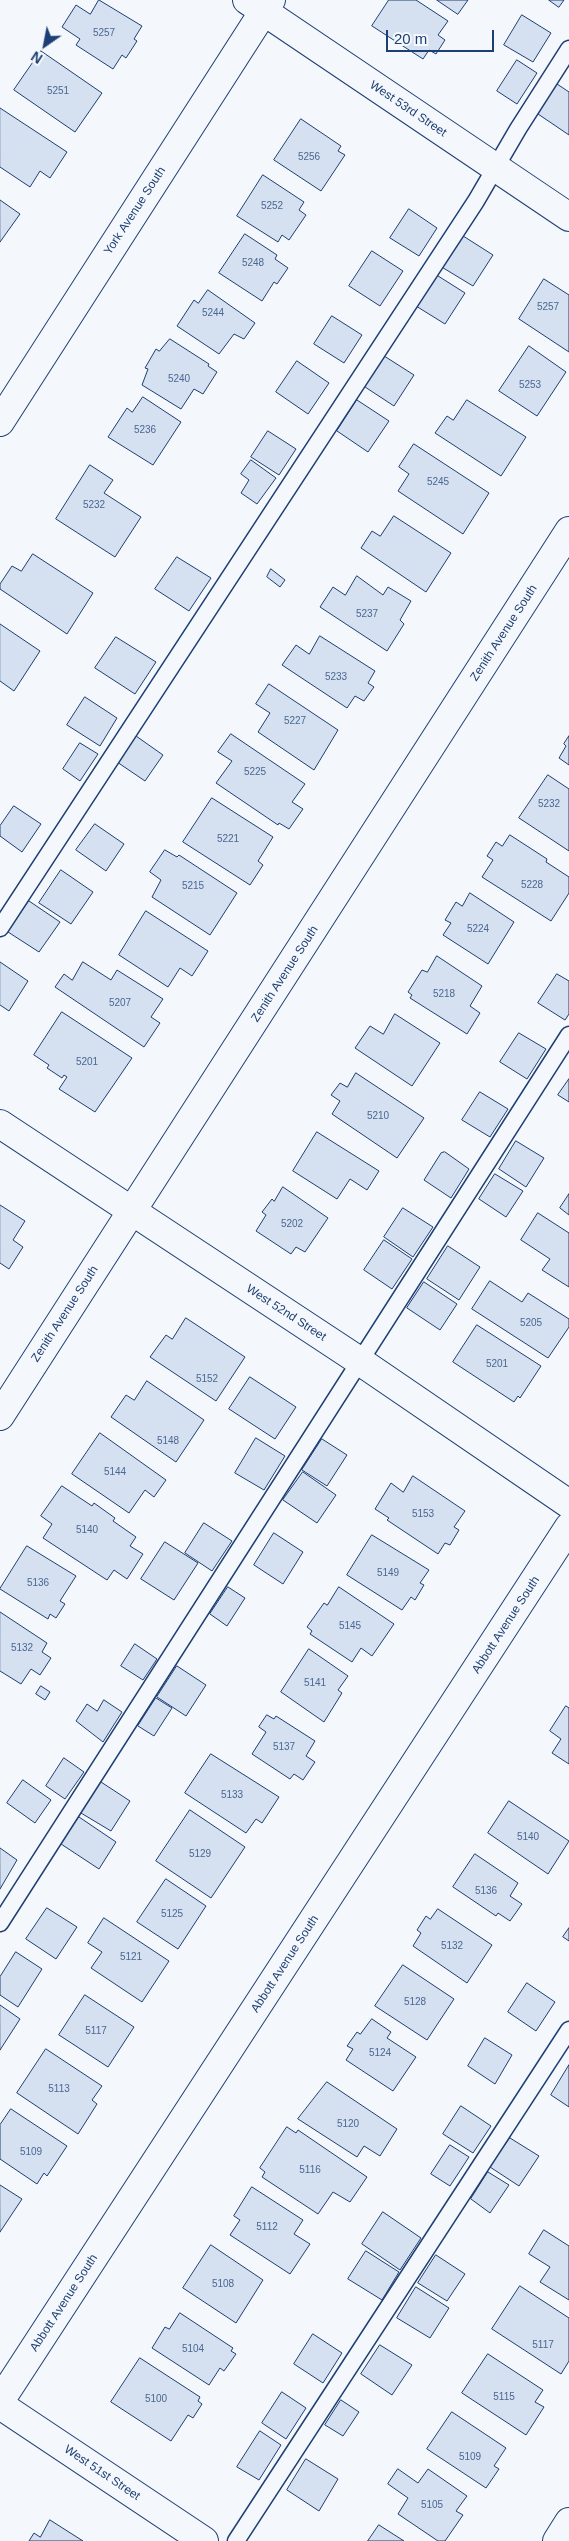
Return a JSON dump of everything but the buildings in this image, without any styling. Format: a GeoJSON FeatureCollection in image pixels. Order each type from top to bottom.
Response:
{"type":"FeatureCollection","features":[{"type":"Feature","properties":{"kind":"street","name":"West 53rd Street"},"geometry":{"type":"LineString","coordinates":[[261,4],[496,169],[569,217]]}},
{"type":"Feature","properties":{"kind":"street","name":"York Avenue South"},"geometry":{"type":"LineString","coordinates":[[0,422],[261,4]]}},
{"type":"Feature","properties":{"kind":"street","name":"Zenith Avenue South"},"geometry":{"type":"LineString","coordinates":[[0,1416],[569,531]]}},
{"type":"Feature","properties":{"kind":"street","name":"West 52nd Street"},"geometry":{"type":"LineString","coordinates":[[0,1124],[361,1362],[569,1504]]}},
{"type":"Feature","properties":{"kind":"street","name":"Abbott Avenue South"},"geometry":{"type":"LineString","coordinates":[[0,2401],[569,1526]]}},
{"type":"Feature","properties":{"kind":"street","name":"West 51st Street"},"geometry":{"type":"LineString","coordinates":[[0,2405],[204,2541]]}},
{"type":"Feature","properties":{"kind":"street"},"geometry":{"type":"LineString","coordinates":[[557,2541],[569,2522]]}},
{"type":"Feature","properties":{"kind":"lane"},"geometry":{"type":"LineString","coordinates":[[0,928],[496,169],[518,129],[569,49]]}},
{"type":"Feature","properties":{"kind":"lane"},"geometry":{"type":"LineString","coordinates":[[0,1923],[569,1036]]}},
{"type":"Feature","properties":{"kind":"lane"},"geometry":{"type":"LineString","coordinates":[[236,2541],[569,2030]]}}]}
